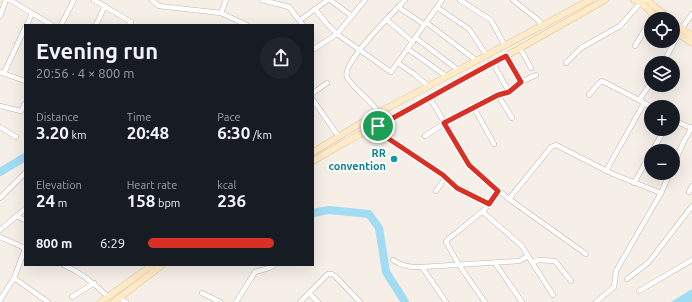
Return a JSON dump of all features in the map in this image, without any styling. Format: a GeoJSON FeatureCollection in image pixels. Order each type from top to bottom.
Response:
{"type":"FeatureCollection","features":[{"type":"Feature","properties":{"kind":"main road"},"geometry":{"type":"LineString","coordinates":[[314,151],[339,137],[376,110],[487,56],[543,26],[581,2],[590,0]]}},
{"type":"Feature","properties":{"kind":"main road"},"geometry":{"type":"LineString","coordinates":[[314,160],[506,56],[605,0]]}},
{"type":"Feature","properties":{"kind":"main road"},"geometry":{"type":"LineString","coordinates":[[634,0],[642,2],[651,12]]}},
{"type":"Feature","properties":{"kind":"main road"},"geometry":{"type":"LineString","coordinates":[[647,0],[652,12]]}},
{"type":"Feature","properties":{"kind":"main road"},"geometry":{"type":"LineString","coordinates":[[680,31],[692,36]]}},
{"type":"Feature","properties":{"kind":"main road"},"geometry":{"type":"LineString","coordinates":[[680,31],[692,43]]}},
{"type":"Feature","properties":{"kind":"main road"},"geometry":{"type":"LineString","coordinates":[[101,302],[151,266]]}},
{"type":"Feature","properties":{"kind":"main road"},"geometry":{"type":"LineString","coordinates":[[116,300],[161,266]]}},
{"type":"Feature","properties":{"kind":"street"},"geometry":{"type":"LineString","coordinates":[[0,16],[6,0]]}},
{"type":"Feature","properties":{"kind":"street"},"geometry":{"type":"LineString","coordinates":[[10,0],[50,24]]}},
{"type":"Feature","properties":{"kind":"street"},"geometry":{"type":"LineString","coordinates":[[62,24],[74,0]]}},
{"type":"Feature","properties":{"kind":"street"},"geometry":{"type":"LineString","coordinates":[[94,0],[131,22],[130,24]]}},
{"type":"Feature","properties":{"kind":"street"},"geometry":{"type":"LineString","coordinates":[[152,0],[159,6],[221,13],[245,24]]}},
{"type":"Feature","properties":{"kind":"street"},"geometry":{"type":"LineString","coordinates":[[159,6],[160,0]]}},
{"type":"Feature","properties":{"kind":"street"},"geometry":{"type":"LineString","coordinates":[[221,13],[226,0]]}},
{"type":"Feature","properties":{"kind":"street"},"geometry":{"type":"LineString","coordinates":[[262,0],[289,7],[301,23],[315,9],[329,0],[352,16]]}},
{"type":"Feature","properties":{"kind":"street"},"geometry":{"type":"LineString","coordinates":[[280,5],[282,0]]}},
{"type":"Feature","properties":{"kind":"street"},"geometry":{"type":"LineString","coordinates":[[314,50],[337,34],[365,0]]}},
{"type":"Feature","properties":{"kind":"street"},"geometry":{"type":"LineString","coordinates":[[405,0],[359,50],[346,70],[347,78],[376,110],[380,133],[446,177],[457,188],[489,204]]}},
{"type":"Feature","properties":{"kind":"street"},"geometry":{"type":"LineString","coordinates":[[315,9],[337,34],[391,72],[438,8],[442,0]]}},
{"type":"Feature","properties":{"kind":"street"},"geometry":{"type":"LineString","coordinates":[[460,0],[491,20],[505,46]]}},
{"type":"Feature","properties":{"kind":"street"},"geometry":{"type":"LineString","coordinates":[[513,0],[537,19],[543,26]]}},
{"type":"Feature","properties":{"kind":"street"},"geometry":{"type":"LineString","coordinates":[[566,63],[581,48],[620,26],[642,2]]}},
{"type":"Feature","properties":{"kind":"street"},"geometry":{"type":"LineString","coordinates":[[96,24],[105,6]]}},
{"type":"Feature","properties":{"kind":"street"},"geometry":{"type":"LineString","coordinates":[[398,7],[426,24],[477,61]]}},
{"type":"Feature","properties":{"kind":"street"},"geometry":{"type":"LineString","coordinates":[[438,8],[469,29],[487,56]]}},
{"type":"Feature","properties":{"kind":"street"},"geometry":{"type":"LineString","coordinates":[[27,24],[32,13]]}},
{"type":"Feature","properties":{"kind":"street"},"geometry":{"type":"LineString","coordinates":[[680,31],[692,14]]}},
{"type":"Feature","properties":{"kind":"street"},"geometry":{"type":"LineString","coordinates":[[387,20],[413,42]]}},
{"type":"Feature","properties":{"kind":"street"},"geometry":{"type":"LineString","coordinates":[[24,30],[2,73],[24,81]]}},
{"type":"Feature","properties":{"kind":"street"},"geometry":{"type":"LineString","coordinates":[[635,46],[644,32]]}},
{"type":"Feature","properties":{"kind":"street"},"geometry":{"type":"LineString","coordinates":[[416,38],[458,70]]}},
{"type":"Feature","properties":{"kind":"street"},"geometry":{"type":"LineString","coordinates":[[520,48],[531,68]]}},
{"type":"Feature","properties":{"kind":"street"},"geometry":{"type":"LineString","coordinates":[[408,49],[446,76]]}},
{"type":"Feature","properties":{"kind":"street"},"geometry":{"type":"LineString","coordinates":[[506,56],[521,82]]}},
{"type":"Feature","properties":{"kind":"street"},"geometry":{"type":"LineString","coordinates":[[398,63],[428,86]]}},
{"type":"Feature","properties":{"kind":"street"},"geometry":{"type":"LineString","coordinates":[[492,63],[509,92]]}},
{"type":"Feature","properties":{"kind":"street"},"geometry":{"type":"LineString","coordinates":[[425,136],[444,123],[498,95],[509,92],[521,82],[536,76]]}},
{"type":"Feature","properties":{"kind":"street"},"geometry":{"type":"LineString","coordinates":[[589,95],[602,81],[644,103],[606,171]]}},
{"type":"Feature","properties":{"kind":"street"},"geometry":{"type":"LineString","coordinates":[[314,92],[326,83]]}},
{"type":"Feature","properties":{"kind":"street"},"geometry":{"type":"LineString","coordinates":[[639,100],[645,92]]}},
{"type":"Feature","properties":{"kind":"street"},"geometry":{"type":"LineString","coordinates":[[498,95],[512,118]]}},
{"type":"Feature","properties":{"kind":"street"},"geometry":{"type":"LineString","coordinates":[[429,98],[469,165],[498,191],[586,254]]}},
{"type":"Feature","properties":{"kind":"street"},"geometry":{"type":"LineString","coordinates":[[314,101],[339,137]]}},
{"type":"Feature","properties":{"kind":"street"},"geometry":{"type":"LineString","coordinates":[[0,106],[21,112],[24,106]]}},
{"type":"Feature","properties":{"kind":"street"},"geometry":{"type":"LineString","coordinates":[[474,108],[494,144]]}},
{"type":"Feature","properties":{"kind":"street"},"geometry":{"type":"LineString","coordinates":[[680,123],[692,128],[680,152]]}},
{"type":"Feature","properties":{"kind":"street"},"geometry":{"type":"LineString","coordinates":[[0,127],[16,137]]}},
{"type":"Feature","properties":{"kind":"street"},"geometry":{"type":"LineString","coordinates":[[509,199],[551,148],[556,145],[606,171],[661,193]]}},
{"type":"Feature","properties":{"kind":"street"},"geometry":{"type":"LineString","coordinates":[[634,182],[644,165]]}},
{"type":"Feature","properties":{"kind":"street"},"geometry":{"type":"LineString","coordinates":[[0,198],[24,174]]}},
{"type":"Feature","properties":{"kind":"street"},"geometry":{"type":"LineString","coordinates":[[436,192],[446,177]]}},
{"type":"Feature","properties":{"kind":"street"},"geometry":{"type":"LineString","coordinates":[[596,302],[614,287],[616,271],[661,193],[667,180]]}},
{"type":"Feature","properties":{"kind":"street"},"geometry":{"type":"LineString","coordinates":[[689,192],[692,186]]}},
{"type":"Feature","properties":{"kind":"street"},"geometry":{"type":"LineString","coordinates":[[485,302],[458,265],[446,245],[446,240],[484,210],[498,191]]}},
{"type":"Feature","properties":{"kind":"street"},"geometry":{"type":"LineString","coordinates":[[628,279],[649,262],[692,206]]}},
{"type":"Feature","properties":{"kind":"street"},"geometry":{"type":"LineString","coordinates":[[0,230],[24,210]]}},
{"type":"Feature","properties":{"kind":"street"},"geometry":{"type":"LineString","coordinates":[[484,210],[484,213],[487,216],[522,246],[554,295]]}},
{"type":"Feature","properties":{"kind":"street"},"geometry":{"type":"LineString","coordinates":[[16,216],[24,220]]}},
{"type":"Feature","properties":{"kind":"street"},"geometry":{"type":"LineString","coordinates":[[0,237],[24,249]]}},
{"type":"Feature","properties":{"kind":"street"},"geometry":{"type":"LineString","coordinates":[[0,300],[14,278],[24,252]]}},
{"type":"Feature","properties":{"kind":"street"},"geometry":{"type":"LineString","coordinates":[[393,260],[406,267],[422,267],[519,261],[528,256]]}},
{"type":"Feature","properties":{"kind":"street"},"geometry":{"type":"LineString","coordinates":[[533,262],[539,260],[555,261],[571,281]]}},
{"type":"Feature","properties":{"kind":"street"},"geometry":{"type":"LineString","coordinates":[[639,291],[692,260]]}},
{"type":"Feature","properties":{"kind":"street"},"geometry":{"type":"LineString","coordinates":[[494,263],[522,302]]}},
{"type":"Feature","properties":{"kind":"street"},"geometry":{"type":"LineString","coordinates":[[66,266],[77,271],[94,283],[108,296]]}},
{"type":"Feature","properties":{"kind":"street"},"geometry":{"type":"LineString","coordinates":[[236,302],[255,272],[272,266]]}},
{"type":"Feature","properties":{"kind":"street"},"geometry":{"type":"LineString","coordinates":[[422,267],[446,302]]}},
{"type":"Feature","properties":{"kind":"street"},"geometry":{"type":"LineString","coordinates":[[300,302],[328,274],[335,276],[360,302]]}},
{"type":"Feature","properties":{"kind":"street"},"geometry":{"type":"LineString","coordinates":[[14,278],[48,302]]}},
{"type":"Feature","properties":{"kind":"street"},"geometry":{"type":"LineString","coordinates":[[72,297],[94,283]]}},
{"type":"Feature","properties":{"kind":"street"},"geometry":{"type":"LineString","coordinates":[[202,293],[220,302]]}},
{"type":"Feature","properties":{"kind":"street"},"geometry":{"type":"LineString","coordinates":[[309,293],[318,302]]}},
{"type":"Feature","properties":{"kind":"street"},"geometry":{"type":"LineString","coordinates":[[116,300],[126,302]]}},
{"type":"Feature","properties":{"kind":"water"},"geometry":{"type":"Polygon","coordinates":[[[692,289],[692,302],[671,302],[692,289]]]}},
{"type":"Feature","properties":{"kind":"waterway"},"geometry":{"type":"LineString","coordinates":[[0,172],[24,158]]}},
{"type":"Feature","properties":{"kind":"waterway"},"geometry":{"type":"LineString","coordinates":[[314,213],[329,210],[369,214],[379,228],[386,272],[405,302]]}},
{"type":"Feature","properties":{"kind":"place","name":"RR convention"},"geometry":{"type":"Point","coordinates":[394,159]}},
{"type":"Feature","properties":{"kind":"route"},"geometry":{"type":"LineString","coordinates":[[506,56],[521,82],[509,92],[498,95],[444,123],[469,165],[498,191],[489,204],[470,193],[457,188],[443,175],[380,133],[378,126],[506,56]]}}]}
